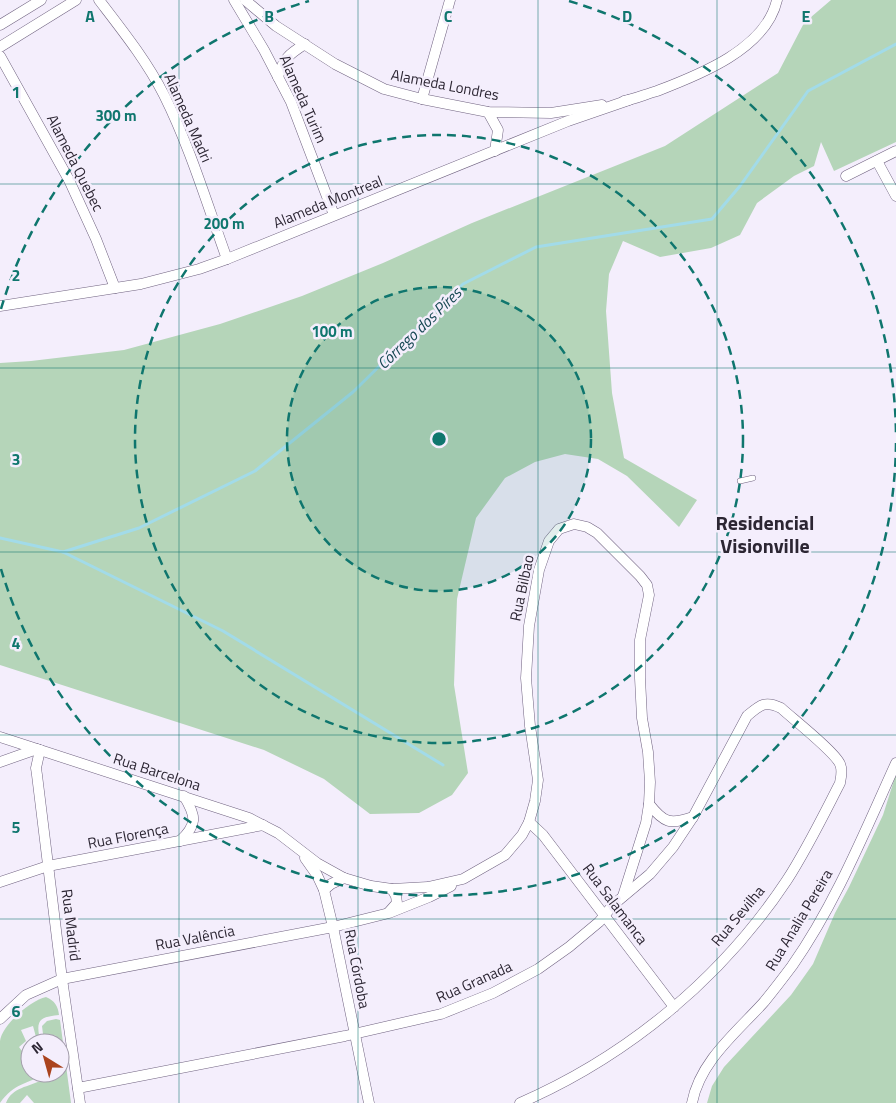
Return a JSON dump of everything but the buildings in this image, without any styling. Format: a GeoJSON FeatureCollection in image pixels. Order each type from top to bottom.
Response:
{"type":"FeatureCollection","features":[{"type":"Feature","properties":{"kind":"street"},"geometry":{"type":"LineString","coordinates":[[0,25],[41,0]]}},
{"type":"Feature","properties":{"kind":"street"},"geometry":{"type":"LineString","coordinates":[[0,47],[76,0]]}},
{"type":"Feature","properties":{"kind":"street","name":"Alameda Madri"},"geometry":{"type":"LineString","coordinates":[[99,0],[135,46],[164,94],[191,158],[227,259]]}},
{"type":"Feature","properties":{"kind":"street","name":"Alameda Turim"},"geometry":{"type":"LineString","coordinates":[[234,0],[264,50],[290,102],[334,215]]}},
{"type":"Feature","properties":{"kind":"street","name":"Alameda Londres"},"geometry":{"type":"LineString","coordinates":[[245,0],[276,26],[335,64],[384,89],[422,99],[488,112],[551,113],[629,100],[673,85],[720,63],[744,48],[766,26],[776,7],[777,0]]}},
{"type":"Feature","properties":{"kind":"street"},"geometry":{"type":"LineString","coordinates":[[422,99],[450,0]]}},
{"type":"Feature","properties":{"kind":"street"},"geometry":{"type":"LineString","coordinates":[[278,77],[282,64],[291,53],[304,44]]}},
{"type":"Feature","properties":{"kind":"street","name":"Alameda Quebec"},"geometry":{"type":"LineString","coordinates":[[0,56],[68,180],[96,239],[114,288]]}},
{"type":"Feature","properties":{"kind":"street","name":"Alameda Montreal"},"geometry":{"type":"LineString","coordinates":[[0,306],[114,288],[199,269],[494,151],[629,100]]}},
{"type":"Feature","properties":{"kind":"street"},"geometry":{"type":"LineString","coordinates":[[488,112],[498,130],[494,151]]}},
{"type":"Feature","properties":{"kind":"street"},"geometry":{"type":"LineString","coordinates":[[846,176],[896,152]]}},
{"type":"Feature","properties":{"kind":"street"},"geometry":{"type":"LineString","coordinates":[[876,161],[896,196]]}},
{"type":"Feature","properties":{"kind":"street","name":"Rua Bilbao"},"geometry":{"type":"LineString","coordinates":[[298,849],[344,878],[371,886],[392,889],[428,887],[462,879],[505,855],[522,836],[529,822],[535,801],[538,780],[530,726],[526,678],[529,626],[539,570],[549,541],[558,528],[574,524],[587,527],[597,533],[640,576],[646,585],[649,595],[640,640],[640,678],[642,718],[649,762],[649,804],[644,831],[622,897]]}},
{"type":"Feature","properties":{"kind":"street","name":"Rua Sevilha"},"geometry":{"type":"LineString","coordinates":[[520,1103],[589,1068],[634,1039],[674,1007],[714,969],[758,919],[787,879],[807,846],[840,783],[842,772],[839,762],[781,708],[771,703],[760,705]]}},
{"type":"Feature","properties":{"kind":"street","name":"Rua Granada"},"geometry":{"type":"LineString","coordinates":[[78,1088],[355,1034],[441,1014],[493,993],[538,969],[599,922],[622,897],[650,874],[693,817],[747,716],[760,705]]}},
{"type":"Feature","properties":{"kind":"street","name":"Rua Barcelona"},"geometry":{"type":"LineString","coordinates":[[0,737],[249,818],[278,833],[298,849]]}},
{"type":"Feature","properties":{"kind":"street"},"geometry":{"type":"LineString","coordinates":[[0,762],[38,750]]}},
{"type":"Feature","properties":{"kind":"street","name":"Rua Madrid"},"geometry":{"type":"LineString","coordinates":[[38,750],[36,768],[62,979],[80,1103]]}},
{"type":"Feature","properties":{"kind":"street","name":"Rua Analia Pereira"},"geometry":{"type":"LineString","coordinates":[[692,1103],[693,1096],[704,1073],[724,1043],[764,1002],[792,965],[831,902],[896,763]]}},
{"type":"Feature","properties":{"kind":"street"},"geometry":{"type":"LineString","coordinates":[[180,841],[191,831],[194,822],[192,808],[184,796]]}},
{"type":"Feature","properties":{"kind":"street"},"geometry":{"type":"LineString","coordinates":[[649,804],[658,815],[667,820],[677,822],[693,817]]}},
{"type":"Feature","properties":{"kind":"street","name":"Rua Salamanca"},"geometry":{"type":"LineString","coordinates":[[529,822],[539,830],[674,1007]]}},
{"type":"Feature","properties":{"kind":"street","name":"Rua Florença"},"geometry":{"type":"LineString","coordinates":[[0,882],[48,866],[263,825]]}},
{"type":"Feature","properties":{"kind":"street","name":"Rua Córdoba"},"geometry":{"type":"LineString","coordinates":[[298,849],[317,875],[324,890],[368,1103]]}},
{"type":"Feature","properties":{"kind":"street"},"geometry":{"type":"LineString","coordinates":[[324,890],[331,884],[344,878]]}},
{"type":"Feature","properties":{"kind":"street","name":"Rua Valência"},"geometry":{"type":"LineString","coordinates":[[0,1019],[26,995],[62,979],[333,927],[389,913],[429,897],[462,879]]}},
{"type":"Feature","properties":{"kind":"street"},"geometry":{"type":"LineString","coordinates":[[389,913],[397,903],[392,889]]}},
{"type":"Feature","properties":{"kind":"lane"},"geometry":{"type":"LineString","coordinates":[[740,481],[754,478]]}},
{"type":"Feature","properties":{"kind":"green space"},"geometry":{"type":"Polygon","coordinates":[[[831,0],[896,0],[896,142],[834,171],[821,142],[814,166],[794,176],[757,203],[740,235],[711,248],[660,257],[623,241],[609,274],[606,311],[612,393],[624,458],[697,500],[679,527],[627,476],[598,459],[565,454],[535,462],[505,478],[476,518],[457,599],[454,685],[468,773],[452,795],[419,813],[370,814],[324,779],[264,750],[0,665],[0,363],[124,350],[220,324],[302,296],[383,263],[472,223],[665,146],[778,73],[804,23],[831,0]]]}},
{"type":"Feature","properties":{"kind":"green space"},"geometry":{"type":"Polygon","coordinates":[[[896,774],[896,1103],[707,1103],[712,1086],[724,1067],[791,995],[813,964],[835,913],[883,815],[896,774]]]}},
{"type":"Feature","properties":{"kind":"green space"},"geometry":{"type":"Polygon","coordinates":[[[46,997],[52,1000],[56,1004],[59,1015],[42,1019],[38,1029],[39,1033],[35,1033],[33,1026],[21,1030],[22,1033],[20,1033],[19,1047],[20,1083],[26,1083],[16,1087],[0,1103],[0,1041],[2,1035],[18,1014],[46,997]]]}},
{"type":"Feature","properties":{"kind":"green space"},"geometry":{"type":"Polygon","coordinates":[[[60,1020],[62,1033],[43,1033],[42,1026],[47,1021],[60,1020]]]}},
{"type":"Feature","properties":{"kind":"green space"},"geometry":{"type":"Polygon","coordinates":[[[34,1083],[68,1083],[71,1103],[34,1103],[27,1095],[20,1103],[6,1103],[12,1094],[34,1083]]]}},
{"type":"Feature","properties":{"kind":"waterway","name":"Córrego dos Píres"},"geometry":{"type":"LineString","coordinates":[[0,538],[63,552],[139,528],[255,471],[353,392],[463,284],[536,247],[712,219],[740,186],[808,91],[896,44]]}},
{"type":"Feature","properties":{"kind":"waterway"},"geometry":{"type":"LineString","coordinates":[[63,552],[223,631],[443,765]]}},
{"type":"Feature","properties":{"kind":"district","name":"Residencial Visionville"},"geometry":{"type":"Point","coordinates":[765,534]}}]}
